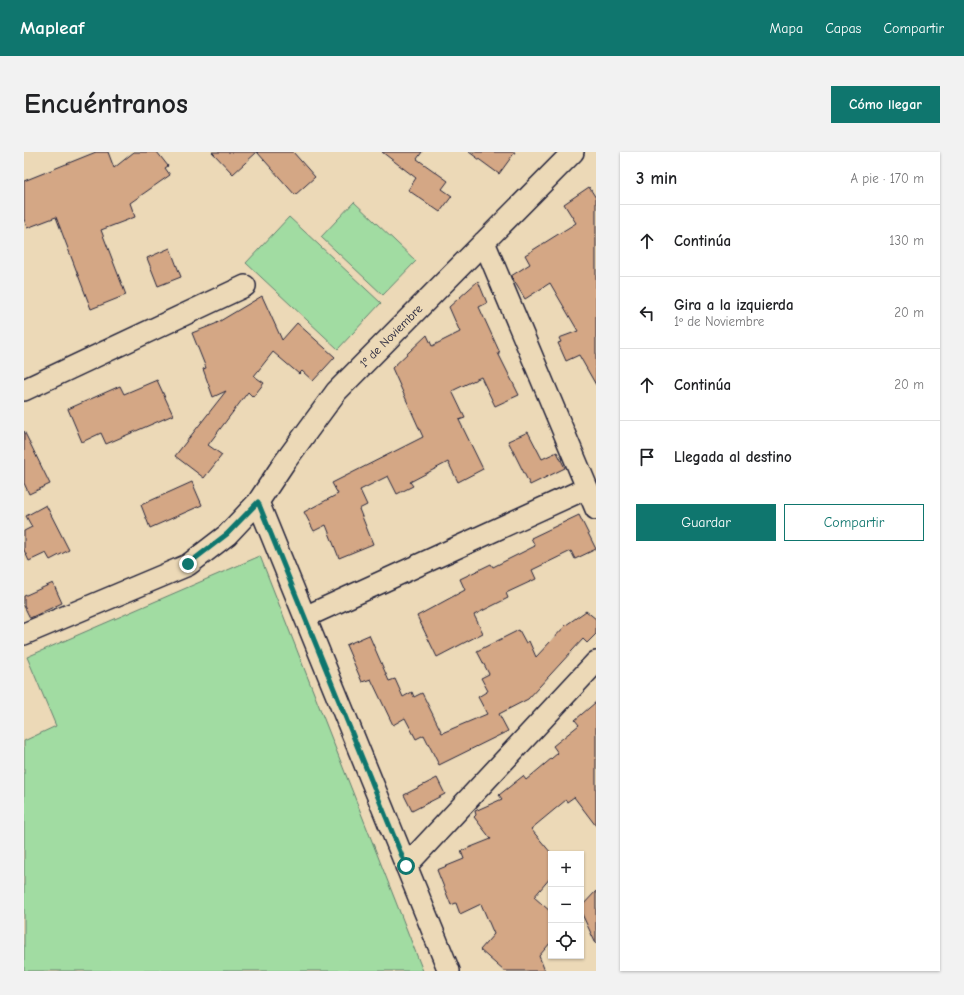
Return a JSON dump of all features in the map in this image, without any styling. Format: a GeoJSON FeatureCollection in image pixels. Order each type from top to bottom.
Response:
{"type":"FeatureCollection","features":[{"type":"Feature","properties":{"kind":"street","name":"1º de Noviembre"},"geometry":{"type":"LineString","coordinates":[[24,634],[188,564],[227,534],[258,502],[284,463],[336,392],[573,152]]}},
{"type":"Feature","properties":{"kind":"street"},"geometry":{"type":"LineString","coordinates":[[484,242],[596,509]]}},
{"type":"Feature","properties":{"kind":"street"},"geometry":{"type":"LineString","coordinates":[[24,390],[245,286]]}},
{"type":"Feature","properties":{"kind":"street"},"geometry":{"type":"LineString","coordinates":[[305,617],[588,488]]}},
{"type":"Feature","properties":{"kind":"street"},"geometry":{"type":"LineString","coordinates":[[258,502],[449,971]]}},
{"type":"Feature","properties":{"kind":"street"},"geometry":{"type":"LineString","coordinates":[[406,866],[596,662]]}},
{"type":"Feature","properties":{"kind":"green space"},"geometry":{"type":"Polygon","coordinates":[[[354,202],[416,261],[383,295],[321,237],[354,202]]]}},
{"type":"Feature","properties":{"kind":"green space"},"geometry":{"type":"Polygon","coordinates":[[[289,217],[381,303],[338,349],[246,263],[289,217]]]}},
{"type":"Feature","properties":{"kind":"green space"},"geometry":{"type":"Polygon","coordinates":[[[260,556],[423,971],[24,971],[24,741],[56,726],[27,657],[260,556]]]}},
{"type":"Feature","properties":{"kind":"building"},"geometry":{"type":"Polygon","coordinates":[[[96,152],[108,152],[114,168],[134,152],[157,152],[168,166],[165,168],[170,175],[130,203],[135,217],[101,230],[126,295],[91,309],[56,217],[27,228],[24,219],[24,181],[96,152]]]}},
{"type":"Feature","properties":{"kind":"building"},"geometry":{"type":"Polygon","coordinates":[[[212,152],[257,152],[233,174],[212,152]]]}},
{"type":"Feature","properties":{"kind":"building"},"geometry":{"type":"Polygon","coordinates":[[[257,152],[293,152],[315,177],[295,195],[257,152]]]}},
{"type":"Feature","properties":{"kind":"building"},"geometry":{"type":"Polygon","coordinates":[[[382,152],[422,152],[417,159],[448,181],[442,189],[452,196],[440,212],[408,190],[416,178],[382,152]]]}},
{"type":"Feature","properties":{"kind":"building"},"geometry":{"type":"Polygon","coordinates":[[[469,152],[515,152],[499,174],[469,152]]]}},
{"type":"Feature","properties":{"kind":"building"},"geometry":{"type":"Polygon","coordinates":[[[589,187],[596,198],[596,385],[579,355],[566,361],[558,343],[561,342],[559,338],[578,331],[550,283],[525,299],[511,276],[530,264],[525,255],[576,223],[564,204],[589,187]]]}},
{"type":"Feature","properties":{"kind":"building"},"geometry":{"type":"Polygon","coordinates":[[[170,248],[181,277],[158,286],[147,258],[170,248]]]}},
{"type":"Feature","properties":{"kind":"building"},"geometry":{"type":"Polygon","coordinates":[[[478,281],[487,303],[479,307],[500,353],[498,353],[519,395],[495,406],[481,377],[452,391],[465,418],[459,420],[483,469],[458,482],[448,462],[410,482],[413,486],[397,494],[388,476],[360,490],[367,505],[359,509],[373,544],[339,558],[326,525],[314,531],[304,512],[338,494],[332,483],[423,437],[392,368],[427,335],[432,346],[460,332],[449,307],[478,281]]]}},
{"type":"Feature","properties":{"kind":"building"},"geometry":{"type":"Polygon","coordinates":[[[262,296],[282,340],[297,323],[335,357],[313,381],[302,371],[299,374],[273,352],[254,376],[264,383],[253,397],[248,392],[208,445],[222,455],[204,478],[175,456],[226,391],[213,397],[203,369],[206,368],[192,333],[215,324],[262,296]]]}},
{"type":"Feature","properties":{"kind":"building"},"geometry":{"type":"Polygon","coordinates":[[[157,380],[173,415],[106,444],[101,433],[82,442],[68,409],[120,386],[124,394],[157,380]]]}},
{"type":"Feature","properties":{"kind":"building"},"geometry":{"type":"Polygon","coordinates":[[[24,431],[50,484],[29,494],[24,483],[24,431]]]}},
{"type":"Feature","properties":{"kind":"building"},"geometry":{"type":"Polygon","coordinates":[[[528,432],[542,459],[557,452],[565,468],[530,485],[508,441],[528,432]]]}},
{"type":"Feature","properties":{"kind":"building"},"geometry":{"type":"Polygon","coordinates":[[[192,482],[202,505],[150,528],[141,505],[192,482]]]}},
{"type":"Feature","properties":{"kind":"building"},"geometry":{"type":"Polygon","coordinates":[[[46,505],[69,550],[50,560],[46,553],[29,561],[24,550],[24,531],[32,527],[26,516],[46,505]]]}},
{"type":"Feature","properties":{"kind":"building"},"geometry":{"type":"Polygon","coordinates":[[[579,515],[596,549],[575,559],[571,551],[532,570],[536,579],[506,593],[508,598],[474,615],[483,633],[437,657],[417,616],[465,590],[460,579],[491,564],[493,567],[535,546],[531,538],[579,515]]]}},
{"type":"Feature","properties":{"kind":"building"},"geometry":{"type":"Polygon","coordinates":[[[53,583],[62,603],[30,618],[24,606],[24,596],[53,583]]]}},
{"type":"Feature","properties":{"kind":"building"},"geometry":{"type":"Polygon","coordinates":[[[586,611],[596,619],[596,634],[587,643],[583,639],[528,699],[499,714],[508,731],[439,765],[424,735],[416,739],[405,718],[393,725],[371,679],[362,682],[346,645],[369,635],[389,681],[395,679],[403,697],[412,692],[414,697],[422,693],[442,733],[487,714],[478,697],[488,691],[481,678],[489,674],[477,651],[519,630],[526,643],[529,641],[536,657],[566,625],[586,611]]]}},
{"type":"Feature","properties":{"kind":"building"},"geometry":{"type":"Polygon","coordinates":[[[596,702],[596,826],[574,797],[567,802],[566,800],[531,829],[549,851],[548,851],[548,881],[534,897],[548,909],[548,946],[539,956],[545,971],[504,971],[480,950],[494,934],[481,904],[460,914],[456,903],[451,905],[437,870],[464,859],[461,851],[491,839],[474,817],[476,815],[475,811],[502,799],[499,795],[523,776],[526,780],[558,753],[553,746],[579,725],[575,720],[596,702]]]}},
{"type":"Feature","properties":{"kind":"building"},"geometry":{"type":"Polygon","coordinates":[[[437,778],[445,794],[412,811],[404,795],[437,778]]]}},
{"type":"Feature","properties":{"kind":"building"},"geometry":{"type":"Polygon","coordinates":[[[596,891],[596,944],[584,918],[584,904],[596,891]]]}},
{"type":"Feature","properties":{"kind":"route"},"geometry":{"type":"LineString","coordinates":[[188,564],[227,534],[258,502],[406,866]]}}]}
